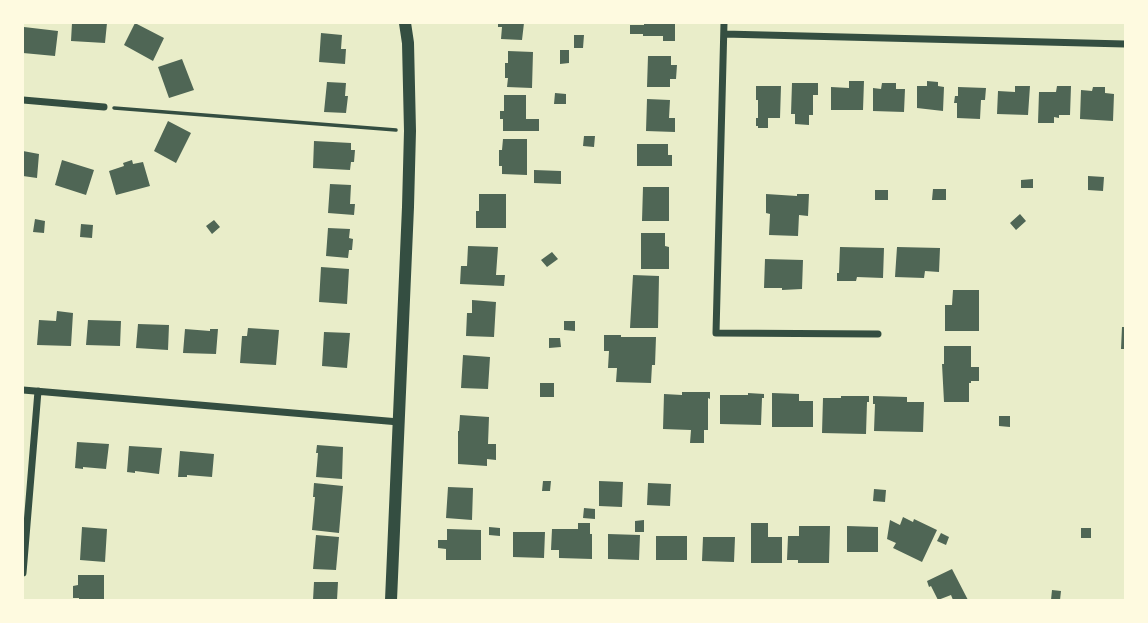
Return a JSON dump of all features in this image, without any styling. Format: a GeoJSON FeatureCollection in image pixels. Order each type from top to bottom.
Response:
{"type":"FeatureCollection","features":[{"type":"Feature","properties":{"kind":"street"},"geometry":{"type":"LineString","coordinates":[[391,600],[410,131],[405,23]]}},
{"type":"Feature","properties":{"kind":"street"},"geometry":{"type":"LineString","coordinates":[[724,23],[716,333],[878,334]]}},
{"type":"Feature","properties":{"kind":"street"},"geometry":{"type":"LineString","coordinates":[[724,34],[1125,44]]}},
{"type":"Feature","properties":{"kind":"street"},"geometry":{"type":"LineString","coordinates":[[23,100],[104,107]]}},
{"type":"Feature","properties":{"kind":"street"},"geometry":{"type":"LineString","coordinates":[[23,390],[400,422]]}},
{"type":"Feature","properties":{"kind":"street"},"geometry":{"type":"LineString","coordinates":[[23,573],[38,391]]}},
{"type":"Feature","properties":{"kind":"path"},"geometry":{"type":"LineString","coordinates":[[104,107],[410,131]]}},
{"type":"Feature","properties":{"kind":"building"},"geometry":{"type":"Polygon","coordinates":[[[72,23],[107,23],[105,43],[71,41],[72,23]]]}},
{"type":"Feature","properties":{"kind":"building"},"geometry":{"type":"Polygon","coordinates":[[[135,23],[164,38],[153,61],[124,45],[135,23]]]}},
{"type":"Feature","properties":{"kind":"building"},"geometry":{"type":"Polygon","coordinates":[[[498,23],[524,23],[522,40],[501,39],[502,27],[498,27],[498,23]]]}},
{"type":"Feature","properties":{"kind":"building"},"geometry":{"type":"Polygon","coordinates":[[[675,23],[675,41],[663,41],[663,36],[630,34],[630,25],[675,23]]]}},
{"type":"Feature","properties":{"kind":"building"},"geometry":{"type":"Polygon","coordinates":[[[24,27],[58,31],[55,56],[23,53],[24,27]]]}},
{"type":"Feature","properties":{"kind":"building"},"geometry":{"type":"Polygon","coordinates":[[[321,33],[342,35],[341,49],[346,49],[345,64],[319,62],[321,33]]]}},
{"type":"Feature","properties":{"kind":"building"},"geometry":{"type":"Polygon","coordinates":[[[574,35],[584,35],[583,48],[574,48],[574,35]]]}},
{"type":"Feature","properties":{"kind":"building"},"geometry":{"type":"Polygon","coordinates":[[[560,50],[569,50],[569,63],[560,64],[560,50]]]}},
{"type":"Feature","properties":{"kind":"building"},"geometry":{"type":"Polygon","coordinates":[[[508,51],[533,52],[532,88],[507,87],[505,63],[508,63],[508,51]]]}},
{"type":"Feature","properties":{"kind":"building"},"geometry":{"type":"Polygon","coordinates":[[[648,56],[671,56],[671,65],[677,65],[676,79],[670,79],[670,87],[647,87],[648,56]]]}},
{"type":"Feature","properties":{"kind":"building"},"geometry":{"type":"Polygon","coordinates":[[[182,59],[194,90],[169,98],[158,67],[182,59]]]}},
{"type":"Feature","properties":{"kind":"building"},"geometry":{"type":"Polygon","coordinates":[[[849,81],[864,81],[863,110],[831,110],[831,87],[849,88],[849,81]]]}},
{"type":"Feature","properties":{"kind":"building"},"geometry":{"type":"Polygon","coordinates":[[[927,81],[938,82],[938,86],[944,87],[943,111],[917,108],[917,86],[927,86],[927,81]]]}},
{"type":"Feature","properties":{"kind":"building"},"geometry":{"type":"Polygon","coordinates":[[[327,82],[346,83],[346,113],[324,112],[327,82]]]}},
{"type":"Feature","properties":{"kind":"building"},"geometry":{"type":"Polygon","coordinates":[[[792,83],[818,83],[818,95],[813,95],[813,115],[809,115],[809,125],[795,124],[795,114],[791,114],[792,83]]]}},
{"type":"Feature","properties":{"kind":"building"},"geometry":{"type":"Polygon","coordinates":[[[882,83],[896,83],[896,89],[905,89],[904,112],[873,111],[873,88],[881,89],[882,83]]]}},
{"type":"Feature","properties":{"kind":"building"},"geometry":{"type":"Polygon","coordinates":[[[756,86],[781,86],[780,118],[768,118],[768,128],[756,126],[756,86]]]}},
{"type":"Feature","properties":{"kind":"building"},"geometry":{"type":"Polygon","coordinates":[[[1015,86],[1030,86],[1028,115],[997,114],[998,91],[1015,92],[1015,86]]]}},
{"type":"Feature","properties":{"kind":"building"},"geometry":{"type":"Polygon","coordinates":[[[1057,86],[1071,86],[1070,115],[1054,117],[1054,123],[1038,123],[1039,92],[1056,92],[1057,86]]]}},
{"type":"Feature","properties":{"kind":"building"},"geometry":{"type":"Polygon","coordinates":[[[958,87],[986,88],[985,100],[981,100],[980,119],[957,118],[957,103],[954,103],[955,96],[958,96],[958,87]]]}},
{"type":"Feature","properties":{"kind":"building"},"geometry":{"type":"Polygon","coordinates":[[[1093,87],[1105,87],[1105,93],[1114,94],[1113,121],[1080,119],[1081,90],[1092,91],[1093,87]]]}},
{"type":"Feature","properties":{"kind":"building"},"geometry":{"type":"Polygon","coordinates":[[[555,93],[566,94],[566,104],[554,104],[555,93]]]}},
{"type":"Feature","properties":{"kind":"building"},"geometry":{"type":"Polygon","coordinates":[[[504,95],[526,95],[526,119],[539,119],[539,131],[503,131],[500,111],[504,111],[504,95]]]}},
{"type":"Feature","properties":{"kind":"building"},"geometry":{"type":"Polygon","coordinates":[[[647,99],[670,100],[669,118],[675,118],[675,132],[646,131],[647,99]]]}},
{"type":"Feature","properties":{"kind":"building"},"geometry":{"type":"Polygon","coordinates":[[[168,121],[191,133],[176,163],[154,151],[168,121]]]}},
{"type":"Feature","properties":{"kind":"building"},"geometry":{"type":"Polygon","coordinates":[[[584,136],[595,136],[594,147],[583,146],[584,136]]]}},
{"type":"Feature","properties":{"kind":"building"},"geometry":{"type":"Polygon","coordinates":[[[503,139],[527,139],[527,175],[502,174],[499,150],[502,150],[503,139]]]}},
{"type":"Feature","properties":{"kind":"building"},"geometry":{"type":"Polygon","coordinates":[[[314,141],[351,143],[351,150],[355,150],[350,170],[313,168],[314,141]]]}},
{"type":"Feature","properties":{"kind":"building"},"geometry":{"type":"Polygon","coordinates":[[[637,144],[668,144],[672,166],[637,166],[637,144]]]}},
{"type":"Feature","properties":{"kind":"building"},"geometry":{"type":"Polygon","coordinates":[[[23,151],[39,154],[37,178],[23,176],[23,151]]]}},
{"type":"Feature","properties":{"kind":"building"},"geometry":{"type":"Polygon","coordinates":[[[62,160],[94,170],[86,195],[55,185],[62,160]]]}},
{"type":"Feature","properties":{"kind":"building"},"geometry":{"type":"Polygon","coordinates":[[[132,160],[133,164],[143,162],[150,186],[116,195],[109,171],[132,160]]]}},
{"type":"Feature","properties":{"kind":"building"},"geometry":{"type":"Polygon","coordinates":[[[534,170],[561,171],[561,184],[534,183],[534,170]]]}},
{"type":"Feature","properties":{"kind":"building"},"geometry":{"type":"Polygon","coordinates":[[[1088,176],[1104,177],[1103,191],[1088,190],[1088,176]]]}},
{"type":"Feature","properties":{"kind":"building"},"geometry":{"type":"Polygon","coordinates":[[[1033,179],[1033,188],[1021,188],[1021,180],[1033,179]]]}},
{"type":"Feature","properties":{"kind":"building"},"geometry":{"type":"Polygon","coordinates":[[[330,184],[351,185],[350,204],[355,204],[354,215],[328,213],[330,184]]]}},
{"type":"Feature","properties":{"kind":"building"},"geometry":{"type":"Polygon","coordinates":[[[643,187],[669,187],[669,221],[642,221],[643,187]]]}},
{"type":"Feature","properties":{"kind":"building"},"geometry":{"type":"Polygon","coordinates":[[[933,189],[946,189],[946,200],[932,200],[933,189]]]}},
{"type":"Feature","properties":{"kind":"building"},"geometry":{"type":"Polygon","coordinates":[[[875,190],[888,190],[888,200],[875,200],[875,190]]]}},
{"type":"Feature","properties":{"kind":"building"},"geometry":{"type":"Polygon","coordinates":[[[479,194],[506,194],[506,228],[476,228],[479,194]]]}},
{"type":"Feature","properties":{"kind":"building"},"geometry":{"type":"Polygon","coordinates":[[[766,194],[809,194],[808,216],[799,215],[798,236],[769,235],[770,214],[766,213],[766,194]]]}},
{"type":"Feature","properties":{"kind":"building"},"geometry":{"type":"Polygon","coordinates":[[[1020,214],[1026,221],[1016,230],[1010,223],[1020,214]]]}},
{"type":"Feature","properties":{"kind":"building"},"geometry":{"type":"Polygon","coordinates":[[[35,219],[45,221],[44,233],[33,232],[35,219]]]}},
{"type":"Feature","properties":{"kind":"building"},"geometry":{"type":"Polygon","coordinates":[[[214,220],[220,227],[212,234],[206,226],[214,220]]]}},
{"type":"Feature","properties":{"kind":"building"},"geometry":{"type":"Polygon","coordinates":[[[81,224],[93,225],[92,238],[80,237],[81,224]]]}},
{"type":"Feature","properties":{"kind":"building"},"geometry":{"type":"Polygon","coordinates":[[[328,228],[350,229],[349,238],[353,239],[348,258],[326,256],[328,228]]]}},
{"type":"Feature","properties":{"kind":"building"},"geometry":{"type":"Polygon","coordinates":[[[641,233],[665,233],[665,246],[669,247],[669,269],[641,269],[641,233]]]}},
{"type":"Feature","properties":{"kind":"building"},"geometry":{"type":"Polygon","coordinates":[[[468,246],[498,247],[496,275],[505,275],[504,286],[460,284],[461,266],[467,266],[468,246]]]}},
{"type":"Feature","properties":{"kind":"building"},"geometry":{"type":"Polygon","coordinates":[[[840,247],[884,248],[883,278],[857,277],[856,281],[837,281],[840,247]]]}},
{"type":"Feature","properties":{"kind":"building"},"geometry":{"type":"Polygon","coordinates":[[[897,247],[940,248],[939,272],[925,271],[924,278],[895,277],[897,247]]]}},
{"type":"Feature","properties":{"kind":"building"},"geometry":{"type":"Polygon","coordinates":[[[552,252],[558,259],[547,267],[541,260],[552,252]]]}},
{"type":"Feature","properties":{"kind":"building"},"geometry":{"type":"Polygon","coordinates":[[[765,259],[803,260],[802,289],[764,288],[765,259]]]}},
{"type":"Feature","properties":{"kind":"building"},"geometry":{"type":"Polygon","coordinates":[[[321,267],[349,269],[347,304],[319,302],[321,267]]]}},
{"type":"Feature","properties":{"kind":"building"},"geometry":{"type":"Polygon","coordinates":[[[633,275],[659,276],[658,328],[630,328],[633,275]]]}},
{"type":"Feature","properties":{"kind":"building"},"geometry":{"type":"Polygon","coordinates":[[[953,290],[979,290],[979,331],[945,331],[945,305],[952,305],[953,290]]]}},
{"type":"Feature","properties":{"kind":"building"},"geometry":{"type":"Polygon","coordinates":[[[472,300],[496,302],[494,337],[466,336],[467,313],[472,313],[472,300]]]}},
{"type":"Feature","properties":{"kind":"building"},"geometry":{"type":"Polygon","coordinates":[[[57,311],[73,313],[71,346],[37,345],[39,320],[56,321],[57,311]]]}},
{"type":"Feature","properties":{"kind":"building"},"geometry":{"type":"Polygon","coordinates":[[[88,320],[121,321],[120,346],[86,345],[88,320]]]}},
{"type":"Feature","properties":{"kind":"building"},"geometry":{"type":"Polygon","coordinates":[[[564,321],[575,321],[575,331],[564,330],[564,321]]]}},
{"type":"Feature","properties":{"kind":"building"},"geometry":{"type":"Polygon","coordinates":[[[138,324],[169,325],[168,350],[136,348],[138,324]]]}},
{"type":"Feature","properties":{"kind":"building"},"geometry":{"type":"Polygon","coordinates":[[[1122,327],[1125,327],[1125,349],[1121,349],[1122,327]]]}},
{"type":"Feature","properties":{"kind":"building"},"geometry":{"type":"Polygon","coordinates":[[[248,328],[279,330],[276,365],[240,363],[242,336],[247,336],[248,328]]]}},
{"type":"Feature","properties":{"kind":"building"},"geometry":{"type":"Polygon","coordinates":[[[185,329],[218,329],[216,354],[183,353],[185,329]]]}},
{"type":"Feature","properties":{"kind":"building"},"geometry":{"type":"Polygon","coordinates":[[[324,332],[350,333],[347,368],[322,366],[324,332]]]}},
{"type":"Feature","properties":{"kind":"building"},"geometry":{"type":"Polygon","coordinates":[[[604,335],[656,337],[651,383],[616,382],[617,368],[608,368],[609,351],[604,351],[604,335]]]}},
{"type":"Feature","properties":{"kind":"building"},"geometry":{"type":"Polygon","coordinates":[[[549,338],[560,338],[561,347],[549,348],[549,338]]]}},
{"type":"Feature","properties":{"kind":"building"},"geometry":{"type":"Polygon","coordinates":[[[944,346],[971,346],[971,367],[979,367],[979,381],[969,383],[969,402],[944,402],[944,346]]]}},
{"type":"Feature","properties":{"kind":"building"},"geometry":{"type":"Polygon","coordinates":[[[463,355],[490,357],[488,389],[461,388],[463,355]]]}},
{"type":"Feature","properties":{"kind":"building"},"geometry":{"type":"Polygon","coordinates":[[[540,383],[554,383],[554,397],[540,397],[540,383]]]}},
{"type":"Feature","properties":{"kind":"building"},"geometry":{"type":"Polygon","coordinates":[[[682,392],[710,392],[708,430],[704,430],[704,443],[690,443],[691,430],[663,429],[664,394],[682,395],[682,392]]]}},
{"type":"Feature","properties":{"kind":"building"},"geometry":{"type":"Polygon","coordinates":[[[772,393],[799,394],[799,401],[813,401],[813,427],[772,427],[772,393]]]}},
{"type":"Feature","properties":{"kind":"building"},"geometry":{"type":"Polygon","coordinates":[[[764,394],[761,425],[720,424],[720,395],[764,394]]]}},
{"type":"Feature","properties":{"kind":"building"},"geometry":{"type":"Polygon","coordinates":[[[869,396],[866,434],[822,433],[823,398],[869,396]]]}},
{"type":"Feature","properties":{"kind":"building"},"geometry":{"type":"Polygon","coordinates":[[[873,396],[907,397],[907,402],[924,402],[923,432],[874,431],[873,396]]]}},
{"type":"Feature","properties":{"kind":"building"},"geometry":{"type":"Polygon","coordinates":[[[460,415],[489,417],[488,444],[496,444],[496,460],[487,459],[487,466],[458,464],[460,415]]]}},
{"type":"Feature","properties":{"kind":"building"},"geometry":{"type":"Polygon","coordinates":[[[999,416],[1010,416],[1010,427],[999,426],[999,416]]]}},
{"type":"Feature","properties":{"kind":"building"},"geometry":{"type":"Polygon","coordinates":[[[77,442],[109,444],[106,469],[75,468],[77,442]]]}},
{"type":"Feature","properties":{"kind":"building"},"geometry":{"type":"Polygon","coordinates":[[[317,445],[343,447],[342,479],[316,477],[317,445]]]}},
{"type":"Feature","properties":{"kind":"building"},"geometry":{"type":"Polygon","coordinates":[[[129,446],[162,448],[159,474],[127,472],[129,446]]]}},
{"type":"Feature","properties":{"kind":"building"},"geometry":{"type":"Polygon","coordinates":[[[180,451],[214,454],[212,477],[178,477],[180,451]]]}},
{"type":"Feature","properties":{"kind":"building"},"geometry":{"type":"Polygon","coordinates":[[[543,481],[551,481],[550,491],[542,491],[543,481]]]}},
{"type":"Feature","properties":{"kind":"building"},"geometry":{"type":"Polygon","coordinates":[[[599,481],[623,482],[622,507],[599,506],[599,481]]]}},
{"type":"Feature","properties":{"kind":"building"},"geometry":{"type":"Polygon","coordinates":[[[314,483],[343,486],[339,533],[312,530],[314,483]]]}},
{"type":"Feature","properties":{"kind":"building"},"geometry":{"type":"Polygon","coordinates":[[[648,483],[671,484],[670,506],[647,505],[648,483]]]}},
{"type":"Feature","properties":{"kind":"building"},"geometry":{"type":"Polygon","coordinates":[[[448,487],[473,488],[472,520],[446,518],[448,487]]]}},
{"type":"Feature","properties":{"kind":"building"},"geometry":{"type":"Polygon","coordinates":[[[874,489],[886,490],[885,502],[873,501],[874,489]]]}},
{"type":"Feature","properties":{"kind":"building"},"geometry":{"type":"Polygon","coordinates":[[[584,508],[595,509],[595,519],[583,518],[584,508]]]}},
{"type":"Feature","properties":{"kind":"building"},"geometry":{"type":"Polygon","coordinates":[[[903,517],[937,530],[922,562],[893,548],[896,543],[887,539],[890,520],[900,525],[903,517]]]}},
{"type":"Feature","properties":{"kind":"building"},"geometry":{"type":"Polygon","coordinates":[[[644,520],[644,532],[635,532],[635,521],[644,520]]]}},
{"type":"Feature","properties":{"kind":"building"},"geometry":{"type":"Polygon","coordinates":[[[578,523],[590,523],[592,559],[559,558],[559,550],[551,550],[552,529],[578,529],[578,523]]]}},
{"type":"Feature","properties":{"kind":"building"},"geometry":{"type":"Polygon","coordinates":[[[751,523],[768,523],[768,537],[782,537],[782,563],[751,563],[751,523]]]}},
{"type":"Feature","properties":{"kind":"building"},"geometry":{"type":"Polygon","coordinates":[[[799,526],[830,526],[829,563],[798,563],[798,560],[787,560],[788,536],[799,536],[799,526]]]}},
{"type":"Feature","properties":{"kind":"building"},"geometry":{"type":"Polygon","coordinates":[[[847,526],[878,527],[878,552],[847,552],[847,526]]]}},
{"type":"Feature","properties":{"kind":"building"},"geometry":{"type":"Polygon","coordinates":[[[82,527],[107,529],[105,562],[80,560],[82,527]]]}},
{"type":"Feature","properties":{"kind":"building"},"geometry":{"type":"Polygon","coordinates":[[[489,527],[500,528],[500,536],[489,535],[489,527]]]}},
{"type":"Feature","properties":{"kind":"building"},"geometry":{"type":"Polygon","coordinates":[[[1081,528],[1091,528],[1091,538],[1081,538],[1081,528]]]}},
{"type":"Feature","properties":{"kind":"building"},"geometry":{"type":"Polygon","coordinates":[[[447,529],[481,530],[481,560],[446,560],[446,549],[438,548],[438,540],[447,540],[447,529]]]}},
{"type":"Feature","properties":{"kind":"building"},"geometry":{"type":"Polygon","coordinates":[[[513,532],[545,532],[544,558],[513,557],[513,532]]]}},
{"type":"Feature","properties":{"kind":"building"},"geometry":{"type":"Polygon","coordinates":[[[941,533],[949,537],[946,545],[937,541],[941,533]]]}},
{"type":"Feature","properties":{"kind":"building"},"geometry":{"type":"Polygon","coordinates":[[[608,534],[640,535],[639,560],[608,559],[608,534]]]}},
{"type":"Feature","properties":{"kind":"building"},"geometry":{"type":"Polygon","coordinates":[[[316,535],[339,537],[336,570],[313,569],[316,535]]]}},
{"type":"Feature","properties":{"kind":"building"},"geometry":{"type":"Polygon","coordinates":[[[656,536],[687,536],[687,560],[656,560],[656,536]]]}},
{"type":"Feature","properties":{"kind":"building"},"geometry":{"type":"Polygon","coordinates":[[[703,537],[735,537],[734,562],[702,561],[703,537]]]}},
{"type":"Feature","properties":{"kind":"building"},"geometry":{"type":"Polygon","coordinates":[[[952,569],[968,600],[953,600],[951,595],[938,600],[931,586],[929,587],[927,581],[952,569]]]}},
{"type":"Feature","properties":{"kind":"building"},"geometry":{"type":"Polygon","coordinates":[[[78,575],[104,575],[104,600],[73,598],[73,586],[78,585],[78,575]]]}},
{"type":"Feature","properties":{"kind":"building"},"geometry":{"type":"Polygon","coordinates":[[[314,582],[338,582],[337,600],[313,600],[314,582]]]}},
{"type":"Feature","properties":{"kind":"building"},"geometry":{"type":"Polygon","coordinates":[[[1052,590],[1061,591],[1060,600],[1051,600],[1052,590]]]}}]}
